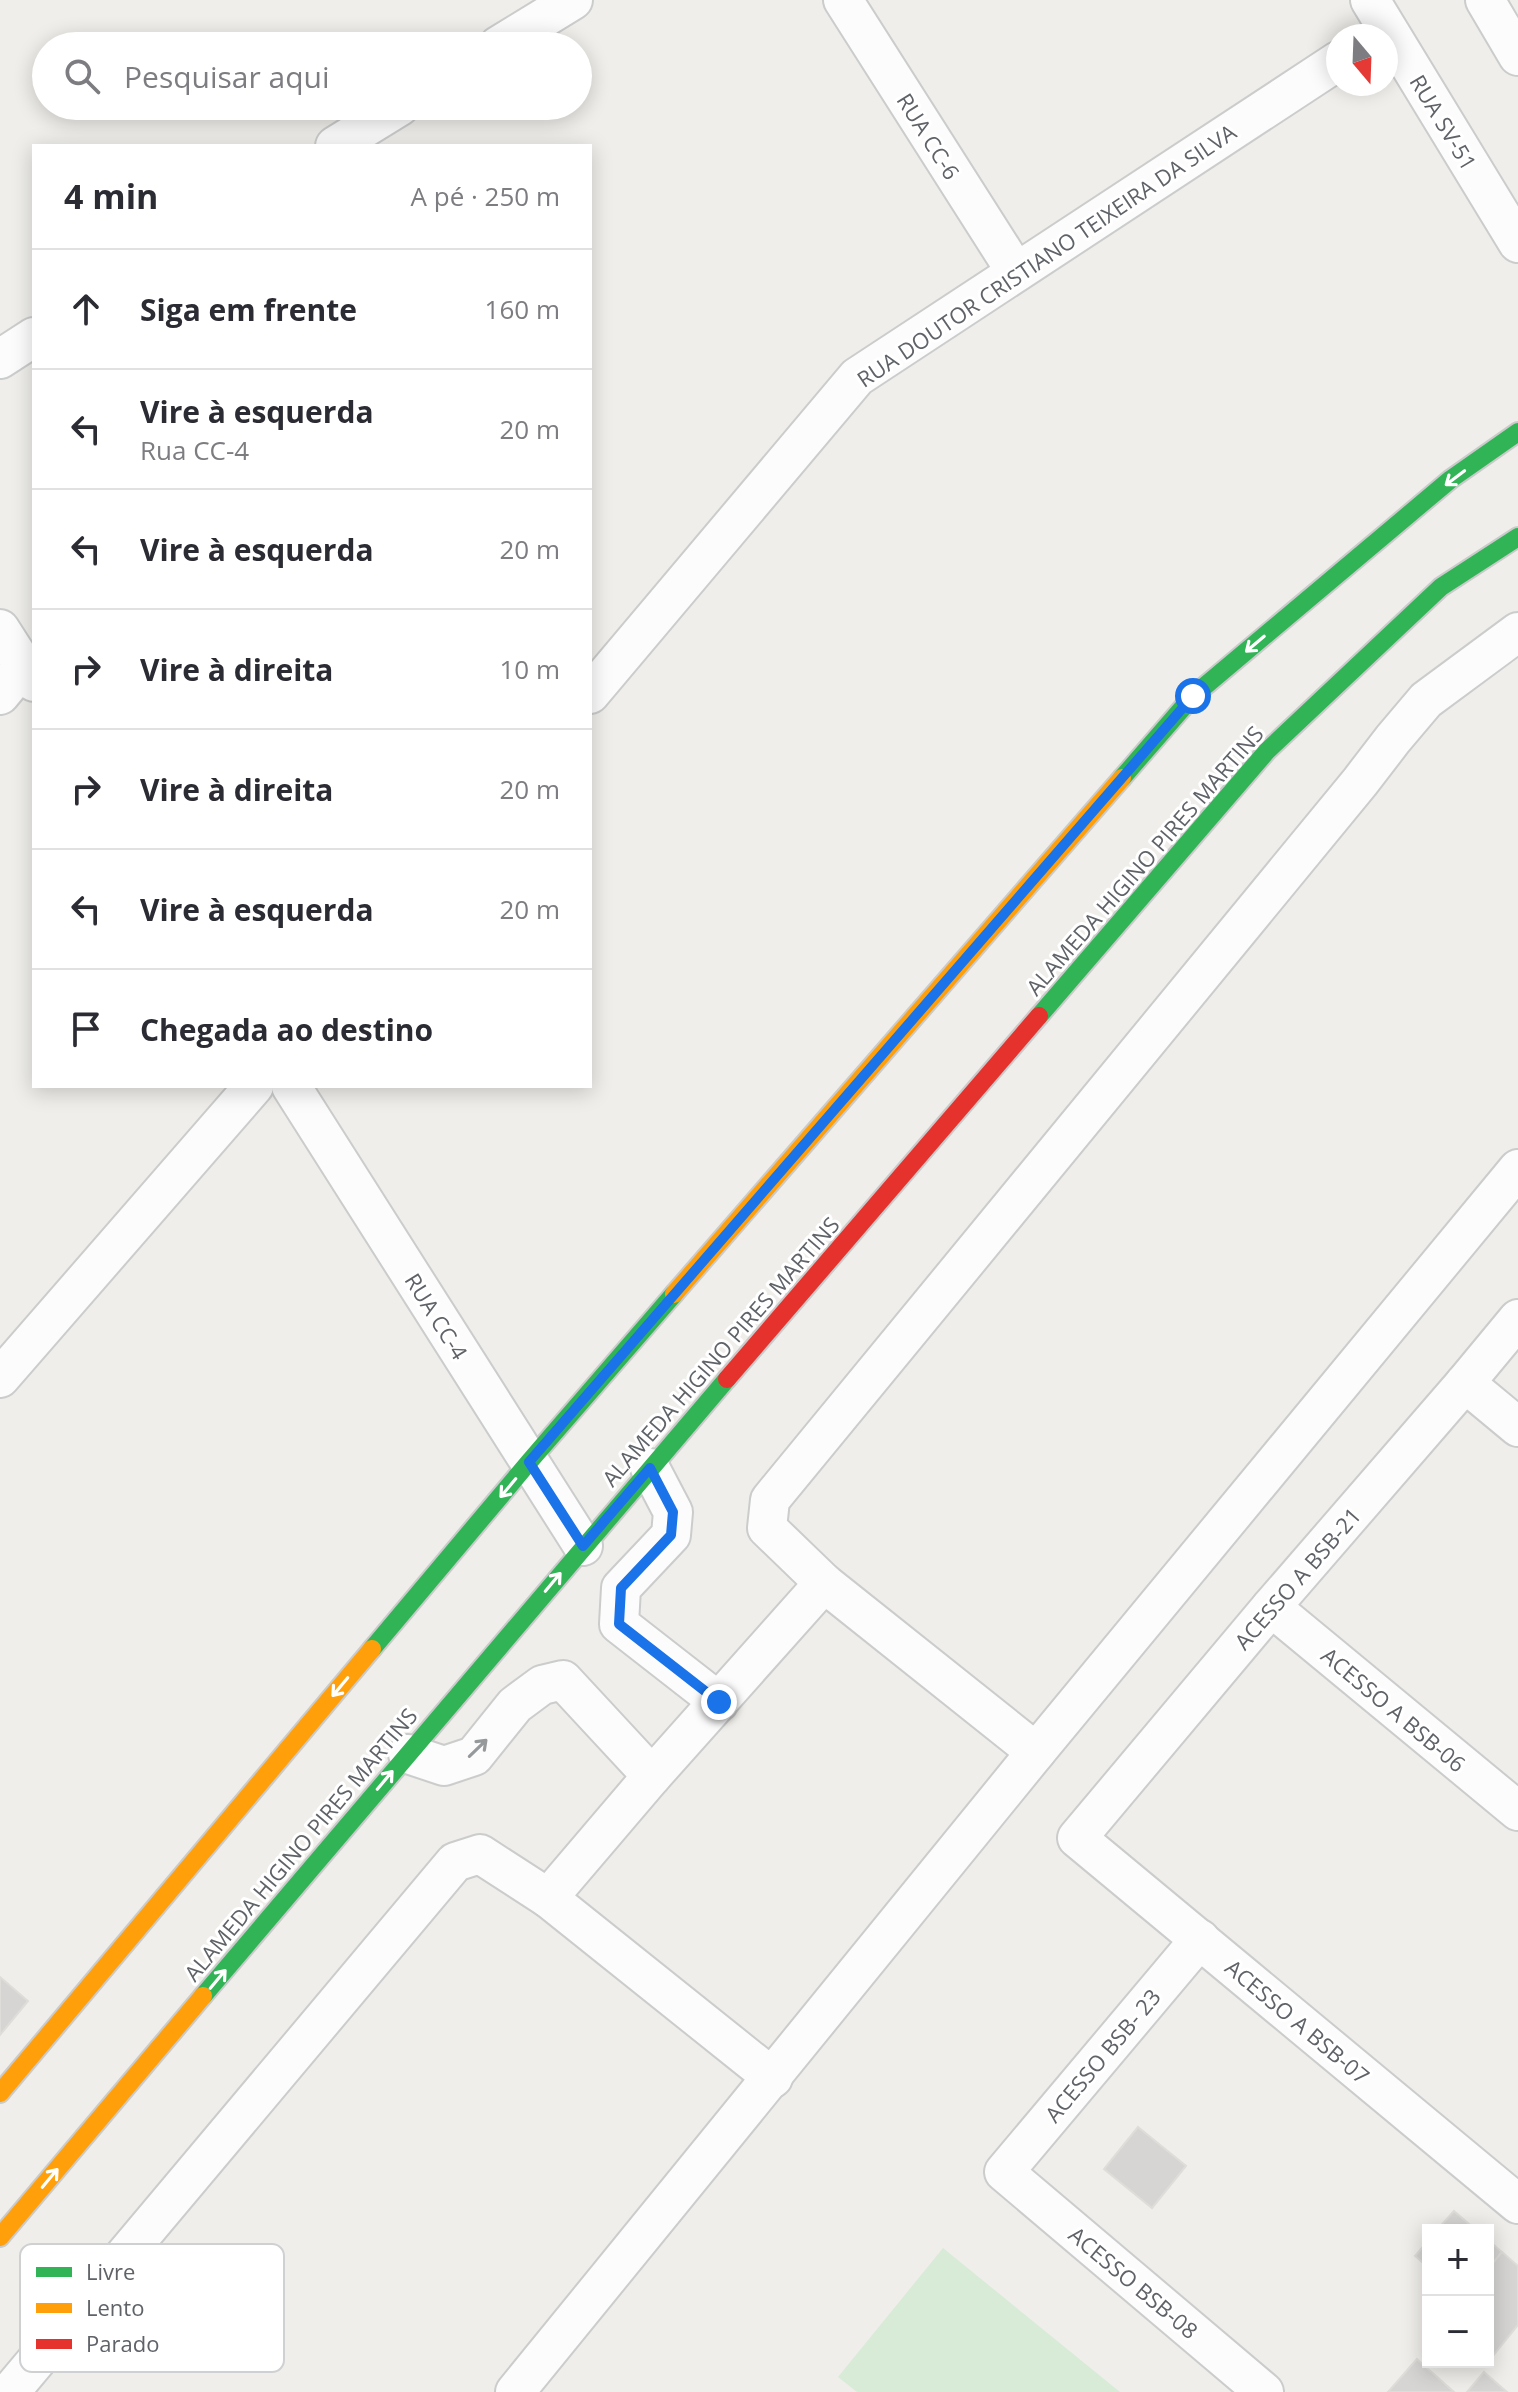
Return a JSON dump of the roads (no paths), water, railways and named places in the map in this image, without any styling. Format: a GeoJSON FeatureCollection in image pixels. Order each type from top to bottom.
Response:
{"type":"FeatureCollection","features":[{"type":"Feature","properties":{"kind":"street"},"geometry":{"type":"LineString","coordinates":[[521,32],[573,0]]}},
{"type":"Feature","properties":{"kind":"street","name":"RUA CC-6"},"geometry":{"type":"LineString","coordinates":[[843,0],[1016,272]]}},
{"type":"Feature","properties":{"kind":"street"},"geometry":{"type":"LineString","coordinates":[[1485,0],[1518,56]]}},
{"type":"Feature","properties":{"kind":"street","name":"RUA SV-51"},"geometry":{"type":"LineString","coordinates":[[1378,22],[1518,243]]}},
{"type":"Feature","properties":{"kind":"street","name":"RUA DOUTOR CRISTIANO TEIXEIRA DA SILVA"},"geometry":{"type":"LineString","coordinates":[[592,692],[857,377],[1326,69]]}},
{"type":"Feature","properties":{"kind":"street"},"geometry":{"type":"LineString","coordinates":[[338,144],[377,120]]}},
{"type":"Feature","properties":{"kind":"street"},"geometry":{"type":"LineString","coordinates":[[0,359],[32,338]]}},
{"type":"Feature","properties":{"kind":"street"},"geometry":{"type":"LineString","coordinates":[[0,2093],[529,1462],[1193,696],[1451,479],[1518,432]]}},
{"type":"Feature","properties":{"kind":"street","name":"ALAMEDA HIGINO PIRES MARTINS"},"geometry":{"type":"LineString","coordinates":[[0,2237],[583,1546],[1267,751],[1441,587],[1518,537]]}},
{"type":"Feature","properties":{"kind":"street"},"geometry":{"type":"LineString","coordinates":[[0,629],[19,681]]}},
{"type":"Feature","properties":{"kind":"street"},"geometry":{"type":"LineString","coordinates":[[1036,1752],[824,1583],[767,1528],[770,1500],[1401,729],[1426,700],[1518,632]]}},
{"type":"Feature","properties":{"kind":"street"},"geometry":{"type":"LineString","coordinates":[[0,1378],[252,1088]]}},
{"type":"Feature","properties":{"kind":"street","name":"RUA CC-4"},"geometry":{"type":"LineString","coordinates":[[292,1088],[583,1546]]}},
{"type":"Feature","properties":{"kind":"street"},"geometry":{"type":"LineString","coordinates":[[515,2392],[1036,1752],[1518,1169]]}},
{"type":"Feature","properties":{"kind":"street","name":"ACESSO A BSB-21"},"geometry":{"type":"LineString","coordinates":[[1077,1838],[1518,1319]]}},
{"type":"Feature","properties":{"kind":"street"},"geometry":{"type":"LineString","coordinates":[[1465,1383],[1518,1427]]}},
{"type":"Feature","properties":{"kind":"street"},"geometry":{"type":"LineString","coordinates":[[650,1468],[673,1512],[671,1535],[621,1588],[619,1624],[719,1702]]}},
{"type":"Feature","properties":{"kind":"street"},"geometry":{"type":"LineString","coordinates":[[548,1898],[824,1583]]}},
{"type":"Feature","properties":{"kind":"street","name":"ACESSO A BSB-06"},"geometry":{"type":"LineString","coordinates":[[1271,1607],[1518,1811]]}},
{"type":"Feature","properties":{"kind":"street"},"geometry":{"type":"LineString","coordinates":[[408,1754],[444,1766],[474,1756],[515,1705],[542,1685],[563,1680],[652,1776]]}},
{"type":"Feature","properties":{"kind":"street","name":"ACESSO A BSB-07"},"geometry":{"type":"LineString","coordinates":[[1077,1838],[1518,2204]]}},
{"type":"Feature","properties":{"kind":"street"},"geometry":{"type":"LineString","coordinates":[[134,2244],[455,1862],[480,1854],[548,1898],[773,2078]]}},
{"type":"Feature","properties":{"kind":"street","name":"ACESSO BSB- 23"},"geometry":{"type":"LineString","coordinates":[[1004,2172],[1200,1939]]}},
{"type":"Feature","properties":{"kind":"street","name":"ACESSO BSB-08"},"geometry":{"type":"LineString","coordinates":[[1004,2172],[1264,2392]]}},
{"type":"Feature","properties":{"kind":"street"},"geometry":{"type":"LineString","coordinates":[[10,2392],[27,2372]]}}]}
